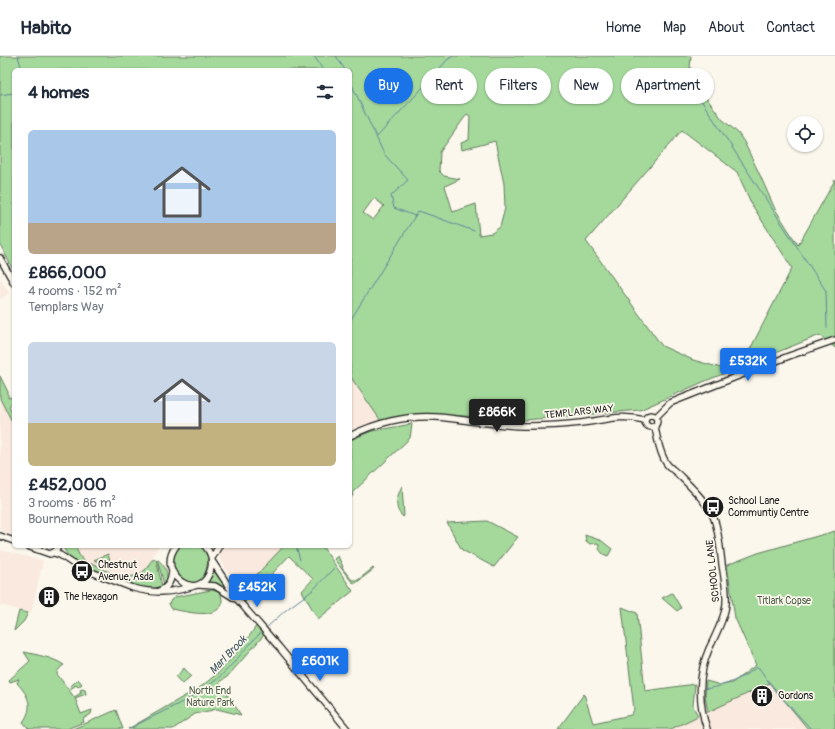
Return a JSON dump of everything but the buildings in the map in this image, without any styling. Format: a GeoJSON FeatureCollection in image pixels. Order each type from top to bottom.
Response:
{"type":"FeatureCollection","features":[{"type":"Feature","properties":{"kind":"street"},"geometry":{"type":"LineString","coordinates":[[0,258],[12,279]]}},
{"type":"Feature","properties":{"kind":"street","name":"TEMPLARS WAY"},"geometry":{"type":"LineString","coordinates":[[645,420],[649,415],[656,417],[670,403],[789,356],[835,340]]}},
{"type":"Feature","properties":{"kind":"street","name":"TEMPLARS WAY"},"geometry":{"type":"LineString","coordinates":[[352,435],[367,428],[407,419],[424,417],[526,426],[580,423],[617,417],[631,417],[645,420]]}},
{"type":"Feature","properties":{"kind":"street"},"geometry":{"type":"LineString","coordinates":[[654,427],[658,422],[656,417]]}},
{"type":"Feature","properties":{"kind":"street","name":"TEMPLARS WAY"},"geometry":{"type":"LineString","coordinates":[[645,420],[645,424],[648,427],[654,427]]}},
{"type":"Feature","properties":{"kind":"street","name":"SCHOOL LANE"},"geometry":{"type":"LineString","coordinates":[[654,427],[657,440],[667,464],[696,492],[705,503],[713,518],[717,532],[726,604],[717,634],[709,648],[701,674],[701,702],[703,718],[707,729]]}},
{"type":"Feature","properties":{"kind":"street"},"geometry":{"type":"LineString","coordinates":[[0,536],[12,540]]}},
{"type":"Feature","properties":{"kind":"street"},"geometry":{"type":"LineString","coordinates":[[43,549],[48,554],[54,552],[57,548]]}},
{"type":"Feature","properties":{"kind":"street"},"geometry":{"type":"LineString","coordinates":[[60,548],[70,562]]}},
{"type":"Feature","properties":{"kind":"street"},"geometry":{"type":"LineString","coordinates":[[157,592],[167,586],[171,578],[171,556],[175,548]]}},
{"type":"Feature","properties":{"kind":"street"},"geometry":{"type":"LineString","coordinates":[[206,548],[237,599],[265,630],[347,729]]}},
{"type":"Feature","properties":{"kind":"street"},"geometry":{"type":"LineString","coordinates":[[196,586],[207,577],[212,559],[218,548]]}},
{"type":"Feature","properties":{"kind":"street"},"geometry":{"type":"LineString","coordinates":[[54,552],[78,567],[133,588],[150,592],[167,592],[196,586],[215,586],[237,599]]}},
{"type":"Feature","properties":{"kind":"street"},"geometry":{"type":"LineString","coordinates":[[172,572],[177,579],[183,583],[196,586]]}},
{"type":"Feature","properties":{"kind":"shaded area"},"geometry":{"type":"Polygon","coordinates":[[[0,278],[9,293],[0,299],[0,278]]]}},
{"type":"Feature","properties":{"kind":"shaded area"},"geometry":{"type":"Polygon","coordinates":[[[352,379],[381,421],[365,424],[352,429],[352,379]]]}},
{"type":"Feature","properties":{"kind":"shaded area"},"geometry":{"type":"Polygon","coordinates":[[[0,399],[12,421],[12,535],[0,530],[0,399]]]}},
{"type":"Feature","properties":{"kind":"shaded area"},"geometry":{"type":"Polygon","coordinates":[[[74,548],[158,548],[139,581],[129,580],[85,563],[77,555],[74,548]]]}},
{"type":"Feature","properties":{"kind":"shaded area"},"geometry":{"type":"Polygon","coordinates":[[[225,548],[282,548],[240,592],[219,557],[221,551],[225,548]]]}},
{"type":"Feature","properties":{"kind":"shaded area"},"geometry":{"type":"Polygon","coordinates":[[[0,550],[43,561],[31,613],[0,605],[0,550]]]}},
{"type":"Feature","properties":{"kind":"shaded area"},"geometry":{"type":"Polygon","coordinates":[[[770,683],[808,729],[671,729],[692,719],[770,683]]]}},
{"type":"Feature","properties":{"kind":"green space"},"geometry":{"type":"Polygon","coordinates":[[[0,56],[691,56],[690,68],[621,68],[621,104],[711,104],[722,119],[738,133],[744,142],[775,209],[798,245],[835,180],[835,348],[820,335],[703,382],[640,410],[525,420],[463,416],[408,415],[381,421],[352,379],[352,68],[12,68],[12,268],[0,244],[0,56]],[[467,114],[440,152],[439,171],[444,176],[460,179],[445,186],[453,212],[476,204],[479,235],[492,233],[500,227],[505,208],[504,184],[495,141],[462,150],[461,143],[469,140],[470,116],[467,114]],[[682,130],[586,241],[662,346],[693,360],[721,368],[735,364],[746,357],[792,268],[752,205],[737,172],[682,130]],[[374,198],[363,213],[373,220],[384,206],[374,198]]]}},
{"type":"Feature","properties":{"kind":"green space"},"geometry":{"type":"Polygon","coordinates":[[[0,376],[8,392],[8,398],[12,397],[12,403],[9,406],[12,413],[12,421],[0,399],[0,376]]]}},
{"type":"Feature","properties":{"kind":"green space"},"geometry":{"type":"Polygon","coordinates":[[[412,424],[410,438],[352,493],[352,439],[372,431],[412,424]]]}},
{"type":"Feature","properties":{"kind":"green space"},"geometry":{"type":"Polygon","coordinates":[[[402,486],[403,517],[397,506],[397,498],[402,486]]]}},
{"type":"Feature","properties":{"kind":"green space"},"geometry":{"type":"Polygon","coordinates":[[[487,521],[518,537],[494,567],[462,550],[447,523],[487,521]]]}},
{"type":"Feature","properties":{"kind":"green space","name":"Titlark Copse"},"geometry":{"type":"Polygon","coordinates":[[[835,531],[835,729],[808,729],[770,683],[708,712],[705,696],[706,681],[721,685],[732,683],[756,665],[735,618],[727,565],[758,553],[835,531]]]}},
{"type":"Feature","properties":{"kind":"green space"},"geometry":{"type":"Polygon","coordinates":[[[585,535],[602,541],[612,549],[608,556],[603,554],[599,549],[598,543],[590,544],[586,541],[585,535]]]}},
{"type":"Feature","properties":{"kind":"green space"},"geometry":{"type":"Polygon","coordinates":[[[63,548],[76,548],[84,562],[94,564],[113,574],[126,577],[139,574],[145,570],[152,560],[156,559],[162,586],[154,588],[143,587],[105,577],[84,567],[68,555],[63,548]]]}},
{"type":"Feature","properties":{"kind":"green space"},"geometry":{"type":"Polygon","coordinates":[[[176,548],[202,548],[206,551],[208,560],[206,571],[202,580],[190,585],[180,581],[172,566],[172,555],[176,548]]]}},
{"type":"Feature","properties":{"kind":"green space"},"geometry":{"type":"Polygon","coordinates":[[[282,548],[323,548],[353,591],[318,619],[302,591],[313,579],[289,556],[245,602],[240,592],[282,548]]]}},
{"type":"Feature","properties":{"kind":"green space"},"geometry":{"type":"Polygon","coordinates":[[[108,554],[111,565],[110,568],[94,560],[108,554]]]}},
{"type":"Feature","properties":{"kind":"green space"},"geometry":{"type":"Polygon","coordinates":[[[338,556],[343,567],[342,568],[352,580],[358,580],[373,568],[374,569],[356,583],[352,582],[334,559],[338,556]]]}},
{"type":"Feature","properties":{"kind":"green space"},"geometry":{"type":"Polygon","coordinates":[[[157,559],[162,564],[167,574],[164,584],[157,559]]]}},
{"type":"Feature","properties":{"kind":"green space"},"geometry":{"type":"Polygon","coordinates":[[[213,570],[230,593],[206,583],[213,570]]]}},
{"type":"Feature","properties":{"kind":"green space"},"geometry":{"type":"Polygon","coordinates":[[[211,590],[220,592],[222,599],[222,605],[213,612],[201,614],[176,610],[172,609],[169,604],[175,597],[211,590]]]}},
{"type":"Feature","properties":{"kind":"green space"},"geometry":{"type":"Polygon","coordinates":[[[672,593],[681,608],[677,611],[662,598],[672,593]]]}},
{"type":"Feature","properties":{"kind":"green space"},"geometry":{"type":"Polygon","coordinates":[[[622,607],[637,613],[645,691],[695,684],[693,706],[698,716],[671,729],[558,729],[584,694],[593,723],[631,715],[634,710],[622,607]]]}},
{"type":"Feature","properties":{"kind":"green space"},"geometry":{"type":"Polygon","coordinates":[[[19,611],[28,613],[24,621],[14,631],[19,611]]]}},
{"type":"Feature","properties":{"kind":"green space","name":"North End Nature Park"},"geometry":{"type":"Polygon","coordinates":[[[257,625],[264,635],[227,677],[219,682],[241,715],[217,709],[195,714],[173,729],[128,729],[202,686],[219,672],[241,648],[257,625]]]}},
{"type":"Feature","properties":{"kind":"green space"},"geometry":{"type":"Polygon","coordinates":[[[24,652],[49,658],[64,665],[57,672],[57,674],[68,689],[78,679],[82,684],[78,687],[76,685],[69,690],[74,697],[81,693],[80,690],[85,690],[86,694],[75,698],[81,714],[92,710],[91,714],[83,719],[84,722],[67,729],[29,729],[23,722],[28,711],[29,702],[25,692],[17,683],[19,679],[10,682],[9,680],[30,661],[24,652]]]}},
{"type":"Feature","properties":{"kind":"green space"},"geometry":{"type":"Polygon","coordinates":[[[184,668],[191,676],[182,684],[176,677],[184,668]]]}},
{"type":"Feature","properties":{"kind":"green space"},"geometry":{"type":"Polygon","coordinates":[[[116,710],[123,729],[73,729],[116,710]]]}},
{"type":"Feature","properties":{"kind":"waterway","name":"Marl Brook"},"geometry":{"type":"LineString","coordinates":[[18,56],[21,68]]}},
{"type":"Feature","properties":{"kind":"waterway"},"geometry":{"type":"LineString","coordinates":[[314,56],[322,68]]}},
{"type":"Feature","properties":{"kind":"waterway"},"geometry":{"type":"LineString","coordinates":[[336,56],[344,68]]}},
{"type":"Feature","properties":{"kind":"waterway"},"geometry":{"type":"LineString","coordinates":[[377,137],[447,60],[453,56]]}},
{"type":"Feature","properties":{"kind":"waterway"},"geometry":{"type":"LineString","coordinates":[[352,85],[384,154],[408,180],[391,196],[394,208],[415,216],[352,318]]}},
{"type":"Feature","properties":{"kind":"waterway"},"geometry":{"type":"LineString","coordinates":[[0,95],[12,93]]}},
{"type":"Feature","properties":{"kind":"waterway"},"geometry":{"type":"LineString","coordinates":[[704,104],[826,291],[827,328]]}},
{"type":"Feature","properties":{"kind":"waterway"},"geometry":{"type":"LineString","coordinates":[[415,216],[419,211],[474,231]]}},
{"type":"Feature","properties":{"kind":"waterway","name":"Marl Brook"},"geometry":{"type":"LineString","coordinates":[[297,548],[300,560]]}},
{"type":"Feature","properties":{"kind":"waterway","name":"Marl Brook"},"geometry":{"type":"LineString","coordinates":[[265,629],[287,609],[313,590],[334,568]]}},
{"type":"Feature","properties":{"kind":"waterway","name":"Marl Brook"},"geometry":{"type":"LineString","coordinates":[[130,729],[185,701],[206,688],[216,680],[263,631]]}},
{"type":"Feature","properties":{"kind":"waterway"},"geometry":{"type":"LineString","coordinates":[[704,689],[732,682],[757,667],[778,695],[811,729]]}},
{"type":"Feature","properties":{"kind":"place","name":"School Lane Communtiy Centre"},"geometry":{"type":"Point","coordinates":[713,507]}},
{"type":"Feature","properties":{"kind":"place","name":"Chestnut Avenue, Asda"},"geometry":{"type":"Point","coordinates":[82,571]}},
{"type":"Feature","properties":{"kind":"place","name":"The Hexagon"},"geometry":{"type":"Point","coordinates":[49,597]}},
{"type":"Feature","properties":{"kind":"place","name":"Gordons"},"geometry":{"type":"Point","coordinates":[762,696]}}]}
